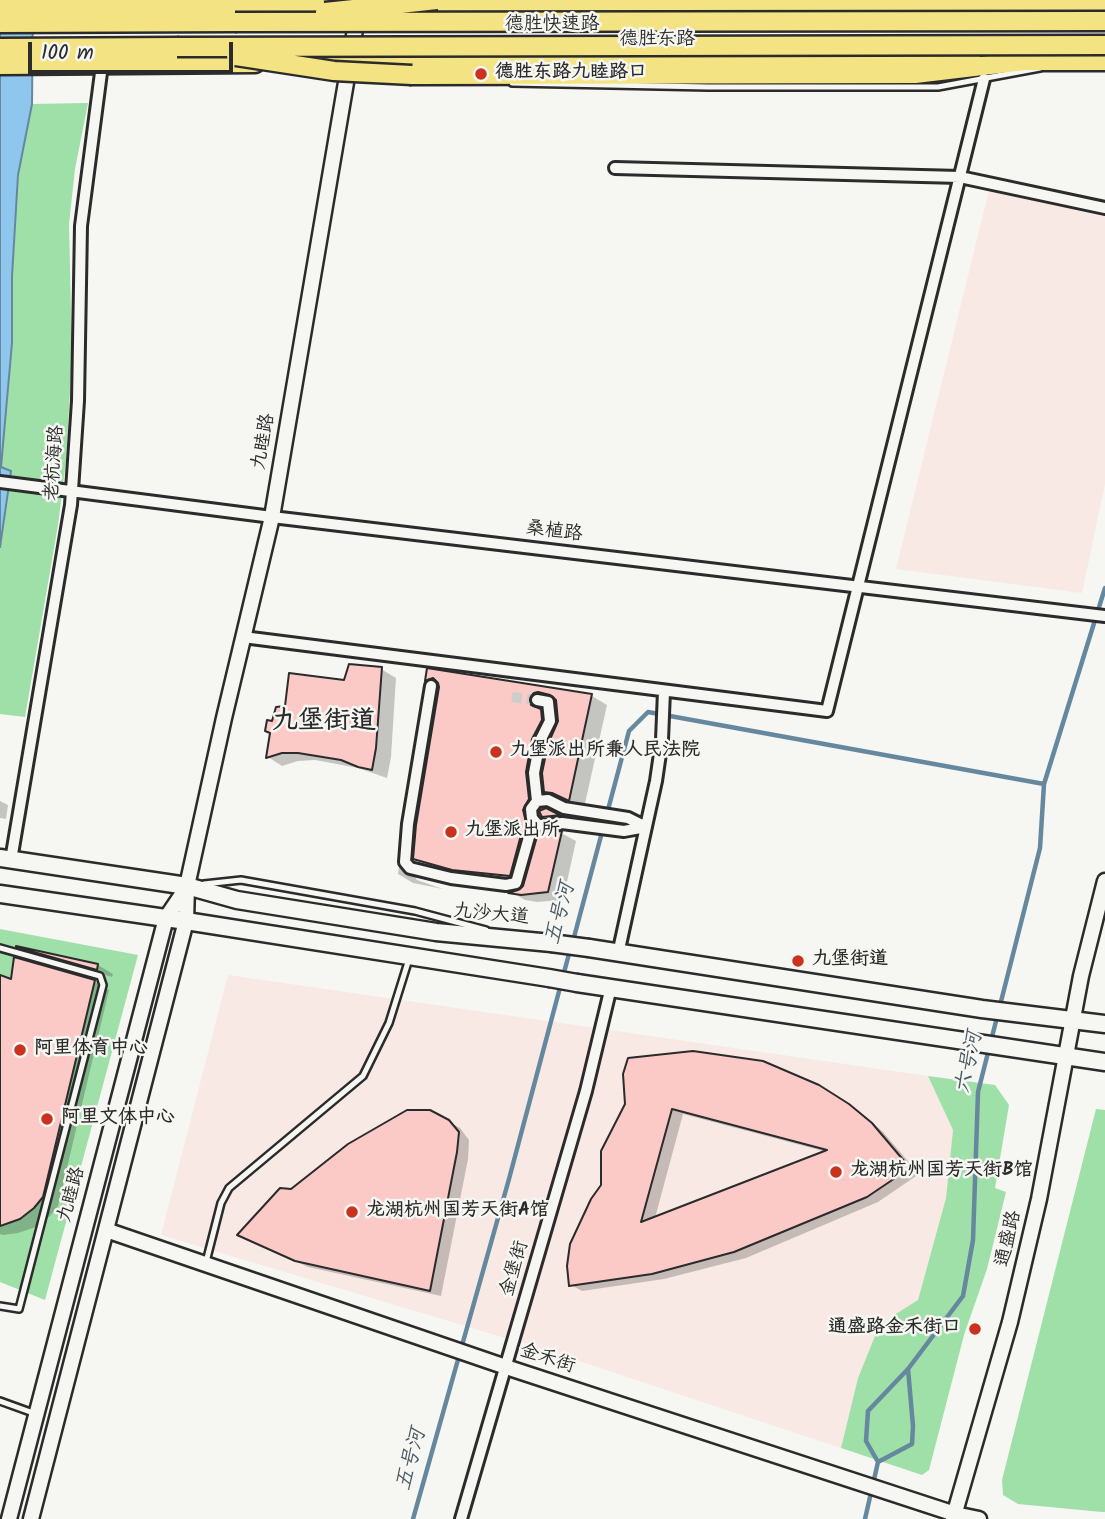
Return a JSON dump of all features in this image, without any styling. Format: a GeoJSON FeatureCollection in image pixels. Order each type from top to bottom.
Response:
{"type":"FeatureCollection","features":[{"type":"Feature","properties":{"kind":"main road"},"geometry":{"type":"LineString","coordinates":[[235,22],[437,0]]}},
{"type":"Feature","properties":{"kind":"main road","name":"德胜东路"},"geometry":{"type":"LineString","coordinates":[[0,8],[359,4],[1105,5]]}},
{"type":"Feature","properties":{"kind":"main road","name":"德胜快速路"},"geometry":{"type":"LineString","coordinates":[[0,23],[1105,21]]}},
{"type":"Feature","properties":{"kind":"main road","name":"德胜快速路"},"geometry":{"type":"LineString","coordinates":[[0,48],[1105,45]]}},
{"type":"Feature","properties":{"kind":"main road"},"geometry":{"type":"LineString","coordinates":[[177,47],[334,71],[412,75],[915,74],[1024,61]]}},
{"type":"Feature","properties":{"kind":"main road","name":"德胜东路"},"geometry":{"type":"LineString","coordinates":[[0,65],[1105,61]]}},
{"type":"Feature","properties":{"kind":"main road","name":"九沙大道"},"geometry":{"type":"LineString","coordinates":[[6,859],[187,886],[237,900],[409,928],[589,948],[982,1009],[1105,1024]]}},
{"type":"Feature","properties":{"kind":"main road"},"geometry":{"type":"LineString","coordinates":[[0,894],[1105,1062]]}},
{"type":"Feature","properties":{"kind":"street","name":"九睦路"},"geometry":{"type":"LineString","coordinates":[[31,1519],[186,921],[187,886],[272,517],[359,4]]}},
{"type":"Feature","properties":{"kind":"street","name":"老杭海路"},"geometry":{"type":"LineString","coordinates":[[6,859],[72,492],[79,401],[81,226],[102,65]]}},
{"type":"Feature","properties":{"kind":"street"},"geometry":{"type":"LineString","coordinates":[[243,637],[827,711],[984,79]]}},
{"type":"Feature","properties":{"kind":"street"},"geometry":{"type":"LineString","coordinates":[[615,168],[960,177],[1105,208]]}},
{"type":"Feature","properties":{"kind":"street","name":"桑植路"},"geometry":{"type":"LineString","coordinates":[[0,482],[1105,616]]}},
{"type":"Feature","properties":{"kind":"street"},"geometry":{"type":"LineString","coordinates":[[431,686],[408,824],[405,862],[410,868],[451,878],[506,885],[516,883],[529,837],[537,824]]}},
{"type":"Feature","properties":{"kind":"street"},"geometry":{"type":"LineString","coordinates":[[618,954],[662,740],[664,691]]}},
{"type":"Feature","properties":{"kind":"street"},"geometry":{"type":"LineString","coordinates":[[537,700],[548,702],[550,721],[540,741],[534,773],[537,801],[531,809],[531,818],[544,826],[562,823],[624,831],[646,827]]}},
{"type":"Feature","properties":{"kind":"street"},"geometry":{"type":"LineString","coordinates":[[537,801],[548,800],[564,808],[628,818],[646,827]]}},
{"type":"Feature","properties":{"kind":"street","name":"通盛路"},"geometry":{"type":"LineString","coordinates":[[954,1516],[1010,1322],[1039,1199],[1073,1019],[1105,881]]}},
{"type":"Feature","properties":{"kind":"street","name":"九睦路"},"geometry":{"type":"LineString","coordinates":[[9,1519],[166,919],[187,886]]}},
{"type":"Feature","properties":{"kind":"street","name":"金堡街"},"geometry":{"type":"LineString","coordinates":[[461,1519],[586,1091],[611,988]]}},
{"type":"Feature","properties":{"kind":"street","name":"金禾街"},"geometry":{"type":"LineString","coordinates":[[106,1230],[506,1367],[867,1484],[954,1516],[979,1519]]}},
{"type":"Feature","properties":{"kind":"lane"},"geometry":{"type":"LineString","coordinates":[[332,0],[359,4]]}},
{"type":"Feature","properties":{"kind":"lane"},"geometry":{"type":"LineString","coordinates":[[500,83],[708,88],[938,88],[1080,61]]}},
{"type":"Feature","properties":{"kind":"lane"},"geometry":{"type":"LineString","coordinates":[[351,62],[430,82],[472,83]]}},
{"type":"Feature","properties":{"kind":"lane"},"geometry":{"type":"LineString","coordinates":[[0,948],[100,976],[103,985],[19,1309],[0,1306]]}},
{"type":"Feature","properties":{"kind":"lane"},"geometry":{"type":"LineString","coordinates":[[205,1264],[220,1203],[229,1188],[363,1076],[389,1023],[410,956]]}},
{"type":"Feature","properties":{"kind":"lane"},"geometry":{"type":"LineString","coordinates":[[0,1401],[36,1414]]}},
{"type":"Feature","properties":{"kind":"shaded area"},"geometry":{"type":"Polygon","coordinates":[[[990,186],[1105,209],[1105,484],[1082,593],[896,569],[990,186]]]}},
{"type":"Feature","properties":{"kind":"shaded area"},"geometry":{"type":"Polygon","coordinates":[[[228,975],[928,1076],[953,1130],[946,1198],[918,1300],[894,1315],[877,1331],[858,1378],[841,1448],[552,1352],[161,1235],[228,975]]]}},
{"type":"Feature","properties":{"kind":"green space"},"geometry":{"type":"Polygon","coordinates":[[[88,103],[75,169],[69,224],[72,356],[66,461],[58,525],[25,717],[0,714],[0,547],[11,471],[1,468],[12,343],[12,276],[18,175],[32,104],[88,103]]]}},
{"type":"Feature","properties":{"kind":"green space","name":"阿里文体中心"},"geometry":{"type":"Polygon","coordinates":[[[0,929],[138,955],[45,1300],[0,1282],[0,929]]]}},
{"type":"Feature","properties":{"kind":"green space"},"geometry":{"type":"Polygon","coordinates":[[[928,1076],[995,1085],[1009,1105],[995,1188],[1006,1192],[987,1269],[964,1335],[929,1470],[922,1475],[841,1448],[858,1378],[877,1331],[894,1315],[918,1300],[946,1198],[953,1130],[928,1076]]]}},
{"type":"Feature","properties":{"kind":"green space"},"geometry":{"type":"Polygon","coordinates":[[[1096,1109],[1105,1110],[1105,1512],[1018,1504],[1003,1495],[1002,1480],[1096,1109]]]}},
{"type":"Feature","properties":{"kind":"water"},"geometry":{"type":"Polygon","coordinates":[[[0,0],[33,0],[32,104],[18,175],[12,276],[12,343],[1,467],[11,471],[0,547],[0,0]]]}},
{"type":"Feature","properties":{"kind":"building"},"geometry":{"type":"Polygon","coordinates":[[[349,664],[382,667],[372,770],[341,760],[298,753],[282,753],[266,758],[270,733],[265,731],[267,720],[272,721],[276,707],[285,706],[289,673],[344,680],[349,664]]]}},
{"type":"Feature","properties":{"kind":"building","name":"九堡派出所兼人民法院"},"geometry":{"type":"Polygon","coordinates":[[[427,668],[592,694],[569,801],[544,792],[542,773],[548,744],[558,721],[556,700],[550,695],[538,692],[529,698],[531,705],[541,709],[542,720],[532,739],[526,772],[529,799],[523,810],[527,825],[521,835],[510,876],[452,870],[413,859],[416,825],[439,687],[433,678],[425,681],[427,668]]]}},
{"type":"Feature","properties":{"kind":"building"},"geometry":{"type":"Polygon","coordinates":[[[546,808],[561,815],[542,817],[539,811],[546,808]]]}},
{"type":"Feature","properties":{"kind":"building"},"geometry":{"type":"Polygon","coordinates":[[[562,831],[548,892],[521,895],[508,893],[523,886],[536,840],[541,833],[562,831]]]}},
{"type":"Feature","properties":{"kind":"building"},"geometry":{"type":"Polygon","coordinates":[[[16,947],[98,964],[97,970],[16,947]]]}},
{"type":"Feature","properties":{"kind":"building"},"geometry":{"type":"Polygon","coordinates":[[[14,957],[95,980],[43,1197],[20,1219],[0,1226],[0,975],[11,979],[14,957]]]}},
{"type":"Feature","properties":{"kind":"building","name":"龙湖杭州国芳天街B馆"},"geometry":{"type":"Polygon","coordinates":[[[693,1051],[763,1061],[819,1085],[849,1104],[872,1123],[910,1168],[867,1197],[734,1252],[652,1274],[569,1286],[567,1266],[570,1244],[591,1199],[601,1185],[601,1151],[625,1104],[623,1074],[628,1058],[693,1051]],[[672,1109],[641,1222],[827,1150],[672,1109]]]}},
{"type":"Feature","properties":{"kind":"building","name":"龙湖杭州国芳天街A馆"},"geometry":{"type":"Polygon","coordinates":[[[407,1110],[430,1110],[449,1120],[459,1132],[430,1291],[295,1261],[237,1235],[280,1188],[291,1189],[348,1144],[407,1110]]]}},
{"type":"Feature","properties":{"kind":"waterway","name":"六号河"},"geometry":{"type":"LineString","coordinates":[[865,1519],[878,1462],[866,1441],[868,1411],[908,1369],[963,1296],[973,1240],[978,1092],[1040,848],[1044,784],[1105,588]]}},
{"type":"Feature","properties":{"kind":"waterway","name":"五号河"},"geometry":{"type":"LineString","coordinates":[[573,941],[629,731],[648,712],[1044,784]]}},
{"type":"Feature","properties":{"kind":"waterway","name":"五号河"},"geometry":{"type":"LineString","coordinates":[[413,1519],[509,1179],[570,950]]}},
{"type":"Feature","properties":{"kind":"waterway"},"geometry":{"type":"LineString","coordinates":[[878,1462],[912,1444],[908,1369]]}},
{"type":"Feature","properties":{"kind":"tunnel"},"geometry":{"type":"LineString","coordinates":[[512,697],[537,700]]}},
{"type":"Feature","properties":{"kind":"place","name":"德胜东路九睦路口"},"geometry":{"type":"Point","coordinates":[481,74]}},
{"type":"Feature","properties":{"kind":"place","name":"九堡派出所兼人民法院"},"geometry":{"type":"Point","coordinates":[496,752]}},
{"type":"Feature","properties":{"kind":"place","name":"九堡派出所"},"geometry":{"type":"Point","coordinates":[451,832]}},
{"type":"Feature","properties":{"kind":"place","name":"九堡街道"},"geometry":{"type":"Point","coordinates":[798,961]}},
{"type":"Feature","properties":{"kind":"place","name":"阿里体育中心"},"geometry":{"type":"Point","coordinates":[20,1050]}},
{"type":"Feature","properties":{"kind":"place","name":"阿里文体中心"},"geometry":{"type":"Point","coordinates":[47,1119]}},
{"type":"Feature","properties":{"kind":"place","name":"龙湖杭州国芳天街B馆"},"geometry":{"type":"Point","coordinates":[836,1172]}},
{"type":"Feature","properties":{"kind":"place","name":"龙湖杭州国芳天街A馆"},"geometry":{"type":"Point","coordinates":[352,1212]}},
{"type":"Feature","properties":{"kind":"place","name":"通盛路金禾街口"},"geometry":{"type":"Point","coordinates":[975,1329]}},
{"type":"Feature","properties":{"kind":"district","name":"九堡街道"},"geometry":{"type":"Point","coordinates":[324,724]}}]}
